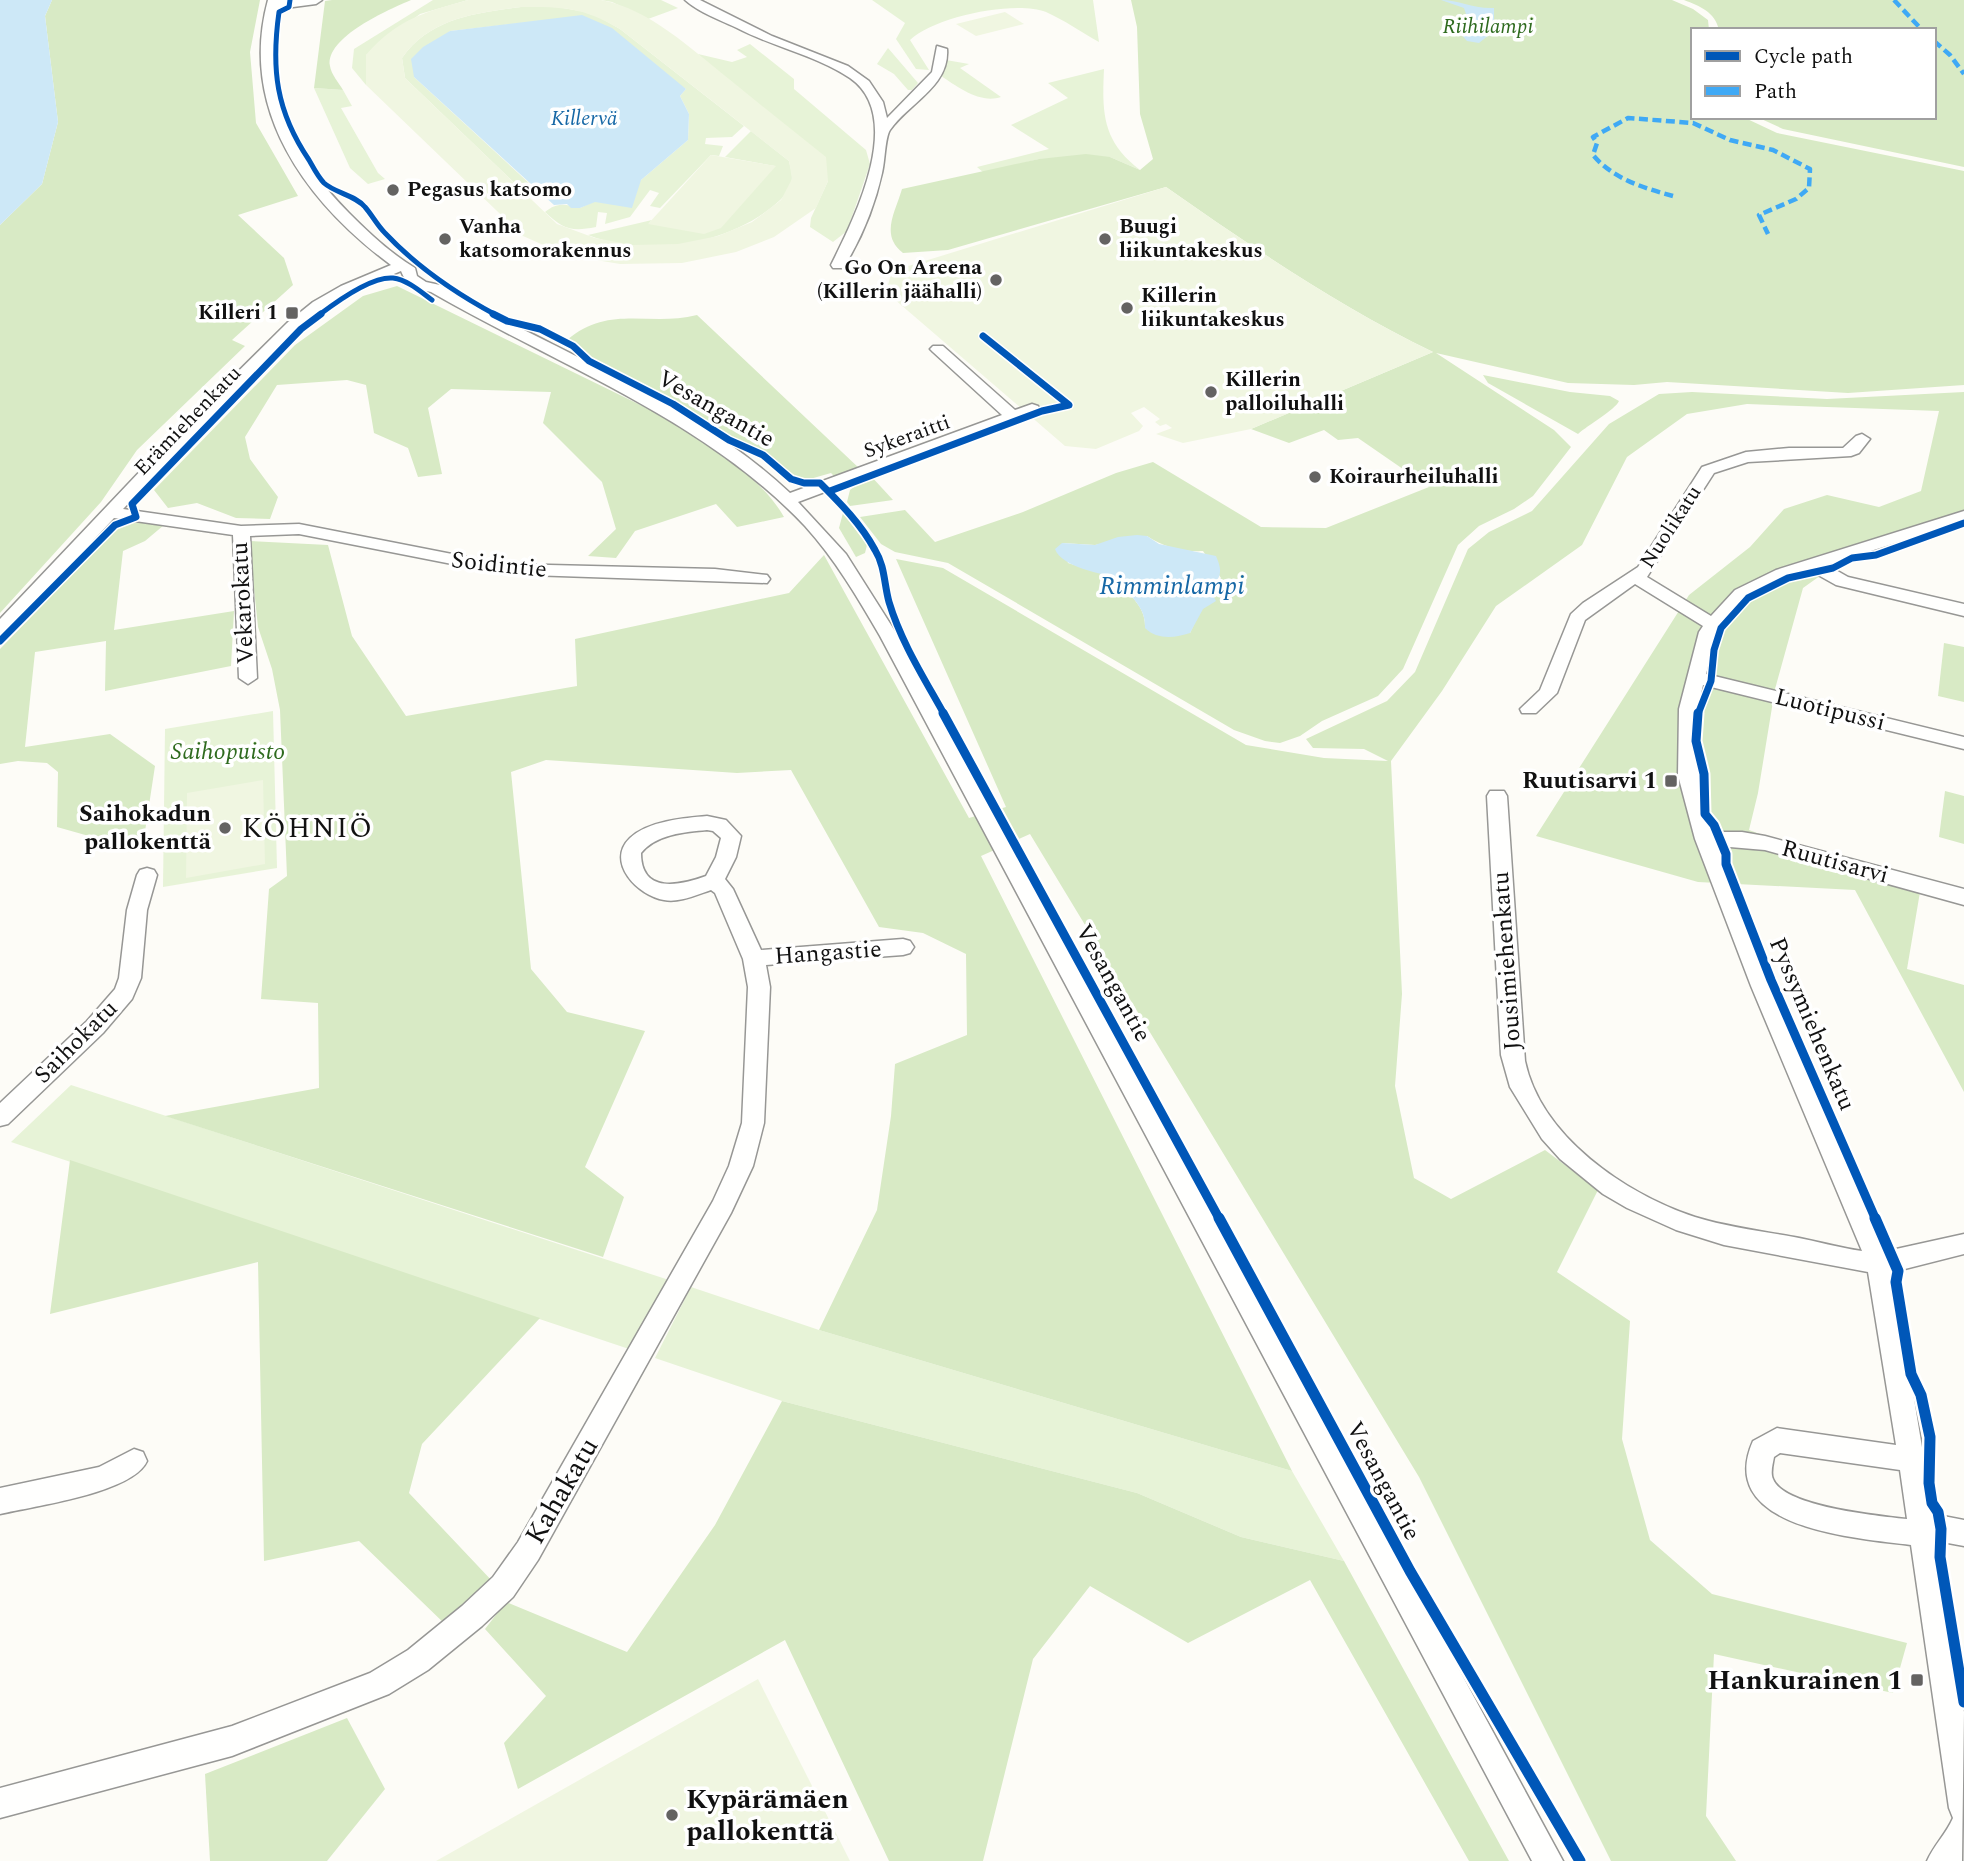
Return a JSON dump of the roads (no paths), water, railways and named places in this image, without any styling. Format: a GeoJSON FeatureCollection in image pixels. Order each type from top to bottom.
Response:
{"type":"FeatureCollection","features":[{"type":"Feature","properties":{"kind":"street"},"geometry":{"type":"LineString","coordinates":[[273,3],[316,0]]}},
{"type":"Feature","properties":{"kind":"street"},"geometry":{"type":"LineString","coordinates":[[691,0],[768,39],[847,71],[865,84],[877,100],[882,131],[875,178],[856,231],[838,265]]}},
{"type":"Feature","properties":{"kind":"street","name":"Vesangantie"},"geometry":{"type":"LineString","coordinates":[[273,3],[266,29],[266,69],[272,106],[292,152],[317,187],[348,220],[422,286],[435,288],[508,330],[675,415],[749,466],[787,500],[836,554],[889,637],[1548,1861]]}},
{"type":"Feature","properties":{"kind":"street"},"geometry":{"type":"LineString","coordinates":[[882,131],[937,73],[942,61],[941,49]]}},
{"type":"Feature","properties":{"kind":"street","name":"Erämiehenkatu"},"geometry":{"type":"LineString","coordinates":[[0,629],[292,326],[318,305],[359,282],[401,265]]}},
{"type":"Feature","properties":{"kind":"street"},"geometry":{"type":"LineString","coordinates":[[938,349],[1013,416]]}},
{"type":"Feature","properties":{"kind":"street","name":"Sykeraitti"},"geometry":{"type":"LineString","coordinates":[[787,500],[1032,409]]}},
{"type":"Feature","properties":{"kind":"street","name":"Nuolikatu"},"geometry":{"type":"LineString","coordinates":[[1529,709],[1548,693],[1577,618],[1589,607],[1644,571],[1708,470],[1746,457],[1789,453],[1844,453],[1853,450],[1862,439]]}},
{"type":"Feature","properties":{"kind":"street","name":"Vekarokatu"},"geometry":{"type":"LineString","coordinates":[[112,513],[241,531],[248,678]]}},
{"type":"Feature","properties":{"kind":"street","name":"Pyssymiehenkatu"},"geometry":{"type":"LineString","coordinates":[[1964,516],[1758,584],[1728,604],[1708,632],[1695,677],[1688,709],[1687,765],[1696,814],[1705,839],[1762,986],[1879,1262],[1964,1808]]}},
{"type":"Feature","properties":{"kind":"street","name":"Soidintie"},"geometry":{"type":"LineString","coordinates":[[241,531],[299,529],[503,569],[715,574],[761,579]]}},
{"type":"Feature","properties":{"kind":"street"},"geometry":{"type":"LineString","coordinates":[[1812,564],[1834,578],[1852,584],[1964,610]]}},
{"type":"Feature","properties":{"kind":"street","name":"Nuolikatu"},"geometry":{"type":"LineString","coordinates":[[1636,577],[1698,617],[1713,623]]}},
{"type":"Feature","properties":{"kind":"street","name":"Luotipussi"},"geometry":{"type":"LineString","coordinates":[[1695,677],[1964,743]]}},
{"type":"Feature","properties":{"kind":"street","name":"Jousimiehenkatu"},"geometry":{"type":"LineString","coordinates":[[1497,796],[1510,1035],[1520,1085],[1548,1128],[1566,1149],[1607,1183],[1640,1203],[1685,1224],[1718,1234],[1879,1262]]}},
{"type":"Feature","properties":{"kind":"street"},"geometry":{"type":"LineString","coordinates":[[707,822],[719,825],[727,830],[730,844],[714,881],[678,892],[654,891],[640,880],[631,857],[632,849],[644,838],[670,829],[707,822]]}},
{"type":"Feature","properties":{"kind":"street","name":"Ruutisarvi"},"geometry":{"type":"LineString","coordinates":[[1705,839],[1742,839],[1765,843],[1964,897]]}},
{"type":"Feature","properties":{"kind":"street","name":"Saihokatu"},"geometry":{"type":"LineString","coordinates":[[0,1117],[95,1027],[124,993],[130,978],[136,910],[147,874]]}},
{"type":"Feature","properties":{"kind":"street","name":"Kahakatu"},"geometry":{"type":"LineString","coordinates":[[0,1803],[232,1741],[380,1684],[418,1661],[503,1587],[527,1551],[665,1311],[723,1206],[741,1166],[753,1124],[760,987],[754,959],[723,889],[714,881]]}},
{"type":"Feature","properties":{"kind":"street","name":"Hangastie"},"geometry":{"type":"LineString","coordinates":[[754,959],[779,953],[875,951],[903,947]]}},
{"type":"Feature","properties":{"kind":"street"},"geometry":{"type":"LineString","coordinates":[[1879,1262],[1964,1244]]}},
{"type":"Feature","properties":{"kind":"street"},"geometry":{"type":"LineString","coordinates":[[1911,1459],[1777,1440],[1762,1451],[1759,1469],[1761,1486],[1771,1498],[1796,1512],[1921,1530],[1964,1533]]}},
{"type":"Feature","properties":{"kind":"street"},"geometry":{"type":"LineString","coordinates":[[0,1502],[104,1478],[134,1461]]}},
{"type":"Feature","properties":{"kind":"street"},"geometry":{"type":"LineString","coordinates":[[1942,1861],[1961,1840],[1964,1828]]}},
{"type":"Feature","properties":{"kind":"water"},"geometry":{"type":"Polygon","coordinates":[[[0,0],[52,0],[45,16],[58,122],[42,184],[0,225],[0,0]]]}},
{"type":"Feature","properties":{"kind":"water","name":"Riihilampi"},"geometry":{"type":"Polygon","coordinates":[[[1441,0],[1494,8],[1494,21],[1506,26],[1499,27],[1479,43],[1467,41],[1457,30],[1467,17],[1464,8],[1441,0]]]}},
{"type":"Feature","properties":{"kind":"water","name":"Killervä"},"geometry":{"type":"Polygon","coordinates":[[[582,15],[612,28],[686,89],[680,96],[689,114],[688,140],[641,180],[632,208],[595,202],[580,208],[571,208],[567,204],[554,205],[414,77],[411,59],[423,47],[450,31],[582,15]]]}},
{"type":"Feature","properties":{"kind":"water","name":"Rimminlampi"},"geometry":{"type":"Polygon","coordinates":[[[1147,536],[1159,544],[1216,556],[1220,574],[1210,590],[1216,601],[1203,609],[1190,633],[1166,637],[1150,632],[1145,628],[1140,607],[1120,579],[1074,565],[1055,549],[1062,543],[1095,545],[1118,537],[1147,536]]]}},
{"type":"Feature","properties":{"kind":"place","name":"Pegasus katsomo"},"geometry":{"type":"Point","coordinates":[393,190]}},
{"type":"Feature","properties":{"kind":"place","name":"Vanha katsomorakennus"},"geometry":{"type":"Point","coordinates":[445,239]}},
{"type":"Feature","properties":{"kind":"place","name":"Buugi liikuntakeskus"},"geometry":{"type":"Point","coordinates":[1105,239]}},
{"type":"Feature","properties":{"kind":"place","name":"Go On Areena (Killerin jäähalli)"},"geometry":{"type":"Point","coordinates":[996,280]}},
{"type":"Feature","properties":{"kind":"place","name":"Killerin liikuntakeskus"},"geometry":{"type":"Point","coordinates":[1127,308]}},
{"type":"Feature","properties":{"kind":"place","name":"Killeri 1"},"geometry":{"type":"Point","coordinates":[292,313]}},
{"type":"Feature","properties":{"kind":"place","name":"Killerin palloiluhalli"},"geometry":{"type":"Point","coordinates":[1211,392]}},
{"type":"Feature","properties":{"kind":"place","name":"Koiraurheiluhalli"},"geometry":{"type":"Point","coordinates":[1315,477]}},
{"type":"Feature","properties":{"kind":"place","name":"Ruutisarvi 1"},"geometry":{"type":"Point","coordinates":[1671,781]}},
{"type":"Feature","properties":{"kind":"place","name":"Saihokadun pallokenttä"},"geometry":{"type":"Point","coordinates":[225,828]}},
{"type":"Feature","properties":{"kind":"place","name":"Hankurainen 1"},"geometry":{"type":"Point","coordinates":[1917,1680]}},
{"type":"Feature","properties":{"kind":"place","name":"Kypärämäen pallokenttä"},"geometry":{"type":"Point","coordinates":[672,1815]}},
{"type":"Feature","properties":{"kind":"district","name":"KÖHNIÖ"},"geometry":{"type":"Point","coordinates":[308,828]}},
{"type":"Feature","properties":{"kind":"park label","name":"Saihopuisto"},"geometry":{"type":"Point","coordinates":[228,752]}}]}
